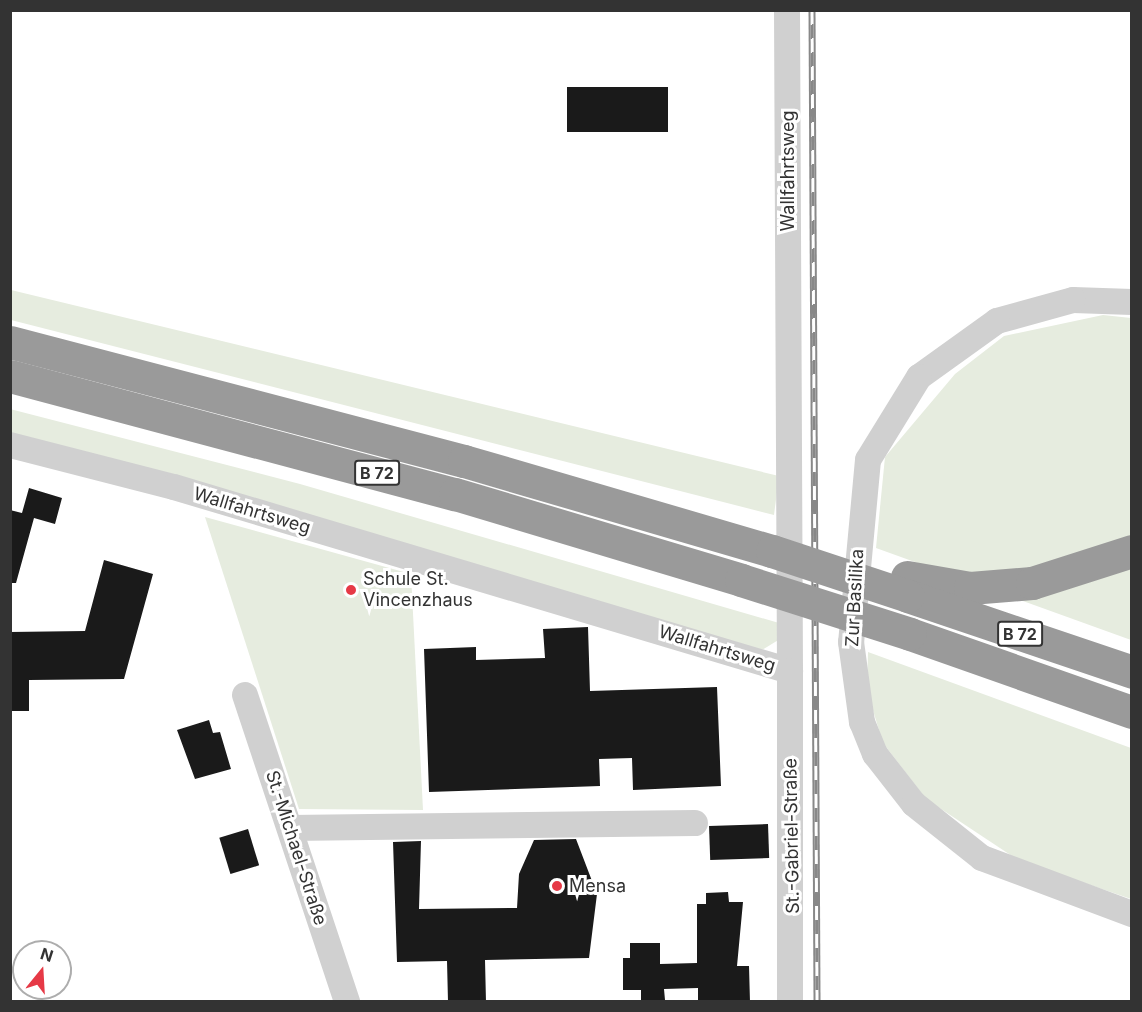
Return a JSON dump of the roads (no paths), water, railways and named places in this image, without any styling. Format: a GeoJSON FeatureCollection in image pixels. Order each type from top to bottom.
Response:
{"type":"FeatureCollection","features":[{"type":"Feature","properties":{"kind":"highway","name":"B 72"},"geometry":{"type":"LineString","coordinates":[[10,342],[431,452],[758,546],[908,586],[1131,672]]}},
{"type":"Feature","properties":{"kind":"highway","name":"B 72"},"geometry":{"type":"LineString","coordinates":[[10,376],[443,491],[741,580],[910,634],[1131,712]]}},
{"type":"Feature","properties":{"kind":"highway","name":"B 72"},"geometry":{"type":"LineString","coordinates":[[908,586],[970,588],[1032,583],[1131,551]]}},
{"type":"Feature","properties":{"kind":"street","name":"Wallfahrtsweg"},"geometry":{"type":"LineString","coordinates":[[10,445],[185,491],[790,671],[787,10]]}},
{"type":"Feature","properties":{"kind":"street","name":"Zur Basilika"},"geometry":{"type":"LineString","coordinates":[[1131,302],[1072,300],[997,321],[919,377],[868,460],[851,642],[862,722],[875,754],[914,804],[982,858],[1131,914]]}},
{"type":"Feature","properties":{"kind":"street","name":"St.-Gabriel-Straße"},"geometry":{"type":"LineString","coordinates":[[790,671],[790,1002]]}},
{"type":"Feature","properties":{"kind":"street","name":"St.-Michael-Straße"},"geometry":{"type":"LineString","coordinates":[[244,695],[347,1002]]}},
{"type":"Feature","properties":{"kind":"street"},"geometry":{"type":"LineString","coordinates":[[290,828],[694,824]]}},
{"type":"Feature","properties":{"kind":"railway"},"geometry":{"type":"LineString","coordinates":[[812,10],[817,1002]]}},
{"type":"Feature","properties":{"kind":"place","name":"Schule St. Vincenzhaus"},"geometry":{"type":"Point","coordinates":[351,590]}},
{"type":"Feature","properties":{"kind":"place","name":"Mensa"},"geometry":{"type":"Point","coordinates":[557,886]}}]}
